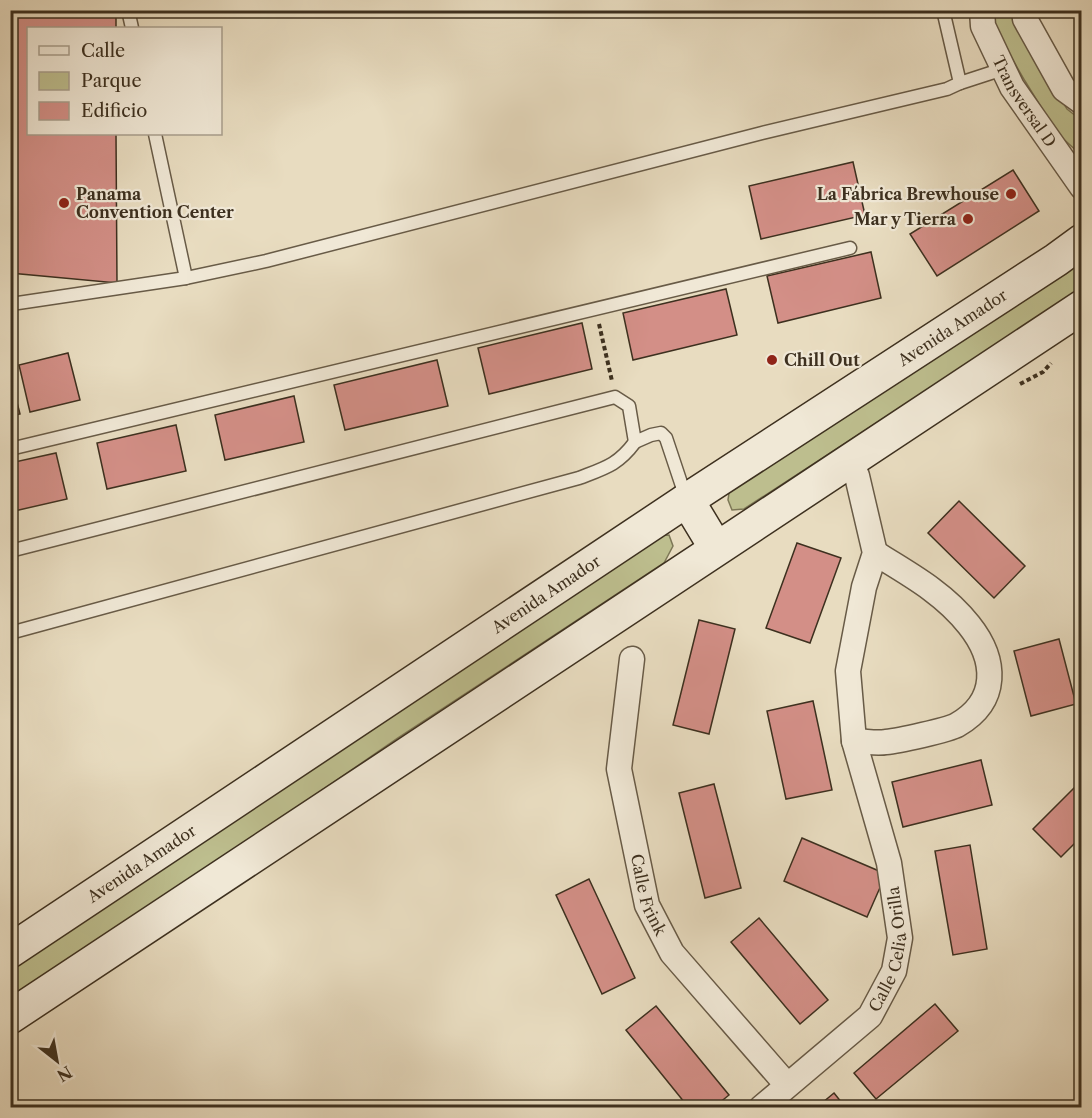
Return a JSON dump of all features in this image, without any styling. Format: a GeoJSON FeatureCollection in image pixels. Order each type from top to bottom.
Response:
{"type":"FeatureCollection","features":[{"type":"Feature","properties":{"kind":"main road","name":"Avenida Amador"},"geometry":{"type":"LineString","coordinates":[[10,951],[687,500],[1082,241]]}},
{"type":"Feature","properties":{"kind":"main road"},"geometry":{"type":"LineString","coordinates":[[10,1017],[1082,307]]}},
{"type":"Feature","properties":{"kind":"main road"},"geometry":{"type":"LineString","coordinates":[[687,500],[716,548]]}},
{"type":"Feature","properties":{"kind":"street","name":"Transversal D"},"geometry":{"type":"LineString","coordinates":[[982,10],[983,26],[1012,87],[1082,187]]}},
{"type":"Feature","properties":{"kind":"street"},"geometry":{"type":"LineString","coordinates":[[1024,10],[1025,19],[1064,89],[1082,102]]}},
{"type":"Feature","properties":{"kind":"street"},"geometry":{"type":"LineString","coordinates":[[850,459],[857,476],[876,553],[937,591],[970,626],[989,661],[989,687],[977,711],[955,726],[885,743],[854,741]]}},
{"type":"Feature","properties":{"kind":"street","name":"Calle Celia Orilla"},"geometry":{"type":"LineString","coordinates":[[761,1107],[870,1016],[894,971],[900,938],[889,863],[854,741],[848,670],[864,587],[876,553]]}},
{"type":"Feature","properties":{"kind":"street","name":"Calle Frink"},"geometry":{"type":"LineString","coordinates":[[632,659],[619,769],[646,905],[672,953],[787,1085]]}},
{"type":"Feature","properties":{"kind":"lane"},"geometry":{"type":"LineString","coordinates":[[128,10],[132,27]]}},
{"type":"Feature","properties":{"kind":"lane"},"geometry":{"type":"LineString","coordinates":[[943,10],[960,83]]}},
{"type":"Feature","properties":{"kind":"lane"},"geometry":{"type":"LineString","coordinates":[[10,303],[186,278],[266,261],[762,133],[947,89],[1003,69]]}},
{"type":"Feature","properties":{"kind":"lane"},"geometry":{"type":"LineString","coordinates":[[155,135],[186,278]]}},
{"type":"Feature","properties":{"kind":"lane"},"geometry":{"type":"LineString","coordinates":[[10,449],[850,248]]}},
{"type":"Feature","properties":{"kind":"lane"},"geometry":{"type":"LineString","coordinates":[[10,551],[615,397],[629,406],[635,442]]}},
{"type":"Feature","properties":{"kind":"lane"},"geometry":{"type":"LineString","coordinates":[[10,633],[579,478],[611,466],[624,457],[635,442],[651,435],[662,433],[671,449],[687,500]]}},
{"type":"Feature","properties":{"kind":"path"},"geometry":{"type":"LineString","coordinates":[[596,309],[615,397]]}},
{"type":"Feature","properties":{"kind":"green space"},"geometry":{"type":"Polygon","coordinates":[[[993,11],[1015,11],[1016,24],[1067,109],[1081,120],[1081,155],[1057,133],[1025,81],[995,29],[993,11]]]}},
{"type":"Feature","properties":{"kind":"green space"},"geometry":{"type":"Polygon","coordinates":[[[1081,259],[1081,293],[1025,326],[744,509],[732,510],[728,500],[730,486],[1081,259]]]}},
{"type":"Feature","properties":{"kind":"green space"},"geometry":{"type":"Polygon","coordinates":[[[669,535],[673,546],[664,563],[398,738],[11,1004],[11,968],[653,536],[669,535]]]}},
{"type":"Feature","properties":{"kind":"building","name":"Panama Convention Center"},"geometry":{"type":"Polygon","coordinates":[[[10,10],[116,10],[116,27],[27,27],[27,135],[116,135],[117,283],[10,273],[10,10]]]}},
{"type":"Feature","properties":{"kind":"building"},"geometry":{"type":"Polygon","coordinates":[[[853,162],[865,215],[761,239],[749,186],[853,162]]]}},
{"type":"Feature","properties":{"kind":"building"},"geometry":{"type":"Polygon","coordinates":[[[1013,170],[1039,211],[937,276],[910,234],[1013,170]]]}},
{"type":"Feature","properties":{"kind":"building"},"geometry":{"type":"Polygon","coordinates":[[[871,252],[881,298],[778,323],[767,276],[871,252]]]}},
{"type":"Feature","properties":{"kind":"building"},"geometry":{"type":"Polygon","coordinates":[[[726,289],[737,335],[633,360],[623,313],[726,289]]]}},
{"type":"Feature","properties":{"kind":"building"},"geometry":{"type":"Polygon","coordinates":[[[582,323],[592,369],[489,394],[478,348],[582,323]]]}},
{"type":"Feature","properties":{"kind":"building"},"geometry":{"type":"Polygon","coordinates":[[[68,353],[80,400],[30,412],[19,365],[68,353]]]}},
{"type":"Feature","properties":{"kind":"building"},"geometry":{"type":"Polygon","coordinates":[[[437,360],[448,406],[345,430],[334,385],[437,360]]]}},
{"type":"Feature","properties":{"kind":"building"},"geometry":{"type":"Polygon","coordinates":[[[10,375],[20,414],[10,416],[10,375]]]}},
{"type":"Feature","properties":{"kind":"building"},"geometry":{"type":"Polygon","coordinates":[[[294,396],[304,442],[225,460],[215,415],[294,396]]]}},
{"type":"Feature","properties":{"kind":"building"},"geometry":{"type":"Polygon","coordinates":[[[176,425],[186,471],[107,489],[97,443],[176,425]]]}},
{"type":"Feature","properties":{"kind":"building"},"geometry":{"type":"Polygon","coordinates":[[[56,453],[67,499],[10,512],[10,463],[56,453]]]}},
{"type":"Feature","properties":{"kind":"building"},"geometry":{"type":"Polygon","coordinates":[[[959,501],[1025,566],[994,598],[928,533],[959,501]]]}},
{"type":"Feature","properties":{"kind":"building"},"geometry":{"type":"Polygon","coordinates":[[[797,543],[841,558],[810,643],[766,628],[797,543]]]}},
{"type":"Feature","properties":{"kind":"building"},"geometry":{"type":"Polygon","coordinates":[[[699,620],[735,629],[709,734],[673,725],[699,620]]]}},
{"type":"Feature","properties":{"kind":"building"},"geometry":{"type":"Polygon","coordinates":[[[1059,639],[1076,704],[1031,716],[1014,651],[1059,639]]]}},
{"type":"Feature","properties":{"kind":"building"},"geometry":{"type":"Polygon","coordinates":[[[813,701],[832,790],[786,799],[767,711],[813,701]]]}},
{"type":"Feature","properties":{"kind":"building"},"geometry":{"type":"Polygon","coordinates":[[[981,760],[992,805],[903,827],[892,782],[981,760]]]}},
{"type":"Feature","properties":{"kind":"building"},"geometry":{"type":"Polygon","coordinates":[[[1082,780],[1082,836],[1061,857],[1033,829],[1082,780]]]}},
{"type":"Feature","properties":{"kind":"building"},"geometry":{"type":"Polygon","coordinates":[[[714,784],[741,888],[705,898],[679,793],[714,784]]]}},
{"type":"Feature","properties":{"kind":"building"},"geometry":{"type":"Polygon","coordinates":[[[802,838],[886,874],[867,917],[784,881],[802,838]]]}},
{"type":"Feature","properties":{"kind":"building"},"geometry":{"type":"Polygon","coordinates":[[[970,845],[987,949],[953,955],[935,851],[970,845]]]}},
{"type":"Feature","properties":{"kind":"building"},"geometry":{"type":"Polygon","coordinates":[[[589,879],[635,978],[602,994],[556,895],[589,879]]]}},
{"type":"Feature","properties":{"kind":"building"},"geometry":{"type":"Polygon","coordinates":[[[759,918],[828,1000],[800,1024],[731,942],[759,918]]]}},
{"type":"Feature","properties":{"kind":"building"},"geometry":{"type":"Polygon","coordinates":[[[935,1004],[958,1031],[876,1099],[854,1073],[935,1004]]]}},
{"type":"Feature","properties":{"kind":"building"},"geometry":{"type":"Polygon","coordinates":[[[656,1006],[729,1095],[713,1108],[689,1108],[626,1030],[656,1006]]]}},
{"type":"Feature","properties":{"kind":"building"},"geometry":{"type":"Polygon","coordinates":[[[834,1093],[846,1108],[816,1108],[834,1093]]]}},
{"type":"Feature","properties":{"kind":"place","name":"La Fábrica Brewhouse"},"geometry":{"type":"Point","coordinates":[1011,194]}},
{"type":"Feature","properties":{"kind":"place","name":"Panama Convention Center"},"geometry":{"type":"Point","coordinates":[64,203]}},
{"type":"Feature","properties":{"kind":"place","name":"Mar y Tierra"},"geometry":{"type":"Point","coordinates":[968,219]}},
{"type":"Feature","properties":{"kind":"place","name":"Chill Out"},"geometry":{"type":"Point","coordinates":[772,360]}}]}
